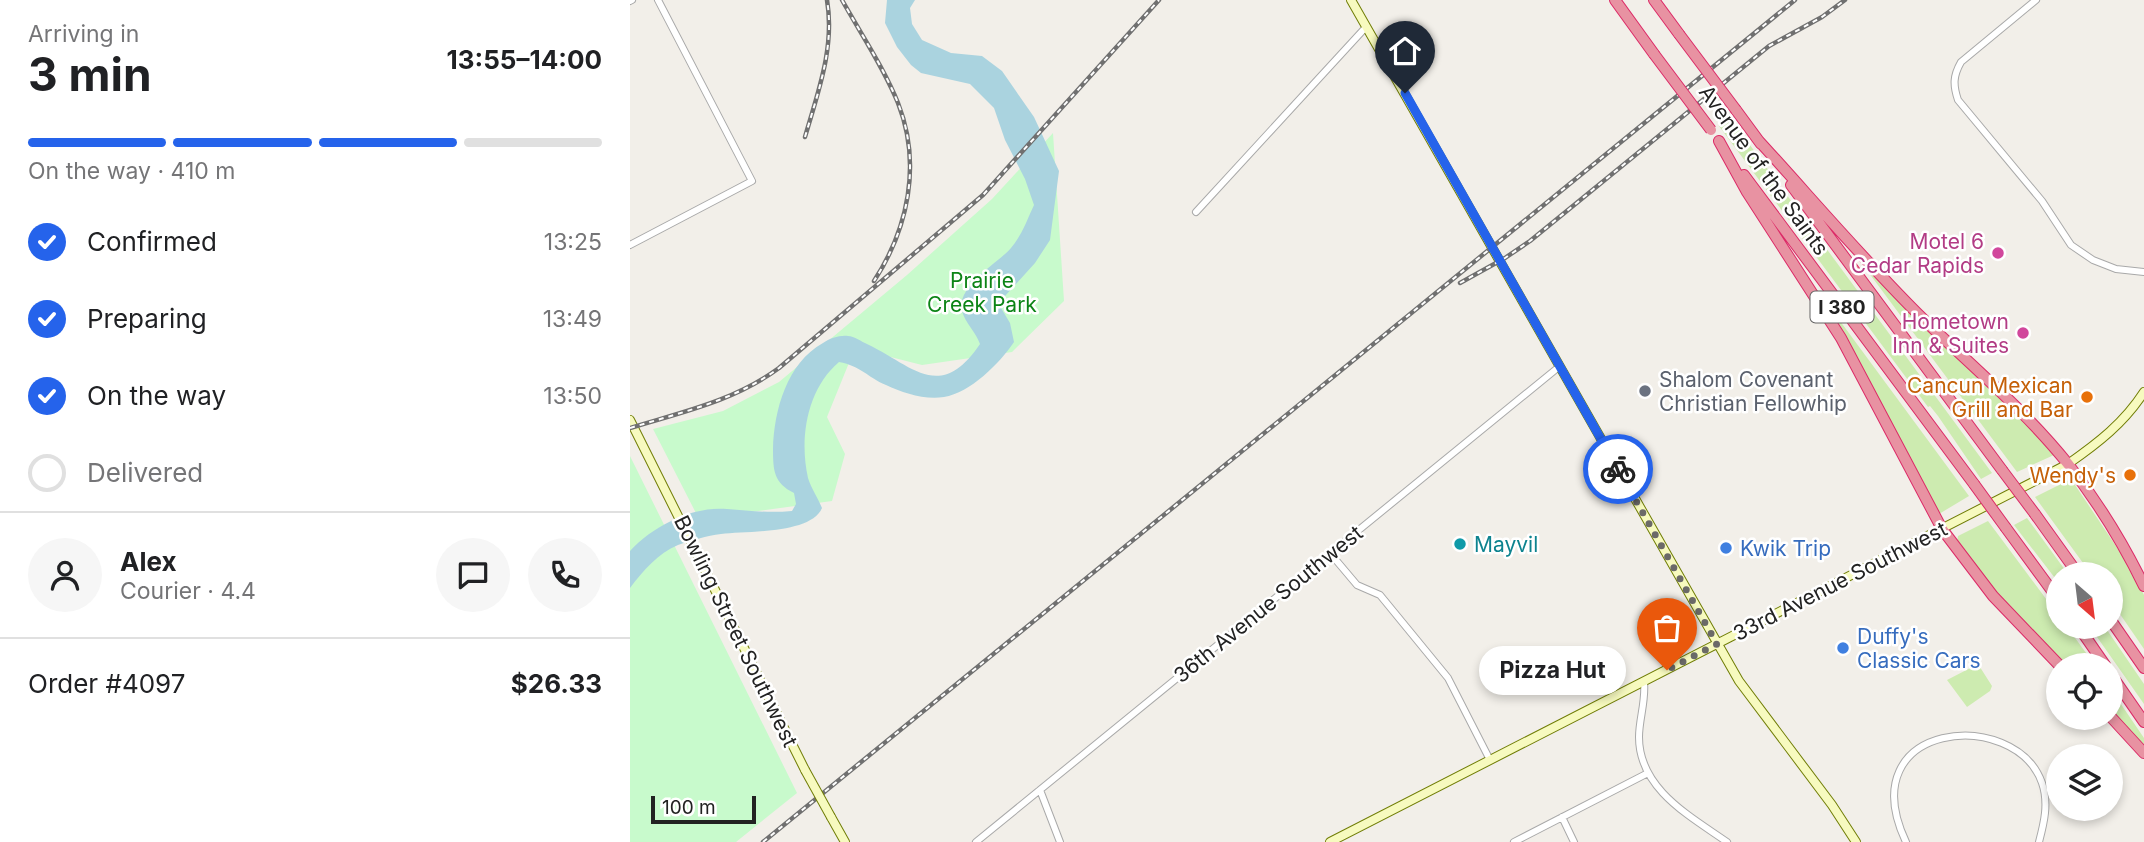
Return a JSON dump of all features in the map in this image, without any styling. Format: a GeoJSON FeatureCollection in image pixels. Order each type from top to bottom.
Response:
{"type":"FeatureCollection","features":[{"type":"Feature","properties":{"kind":"highway","name":"Avenue of the Saints"},"geometry":{"type":"LineString","coordinates":[[1615,0],[2046,583]]}},
{"type":"Feature","properties":{"kind":"highway","name":"Avenue of the Saints"},"geometry":{"type":"LineString","coordinates":[[1654,0],[2069,562]]}},
{"type":"Feature","properties":{"kind":"highway"},"geometry":{"type":"LineString","coordinates":[[1719,141],[1747,192],[1841,338],[1942,529],[1993,596],[2048,653]]}},
{"type":"Feature","properties":{"kind":"highway"},"geometry":{"type":"LineString","coordinates":[[1758,141],[1864,257],[2030,422],[2068,464],[2112,528],[2144,586]]}},
{"type":"Feature","properties":{"kind":"highway"},"geometry":{"type":"LineString","coordinates":[[2123,638],[2144,668]]}},
{"type":"Feature","properties":{"kind":"highway"},"geometry":{"type":"LineString","coordinates":[[2123,692],[2144,722]]}},
{"type":"Feature","properties":{"kind":"highway"},"geometry":{"type":"LineString","coordinates":[[2123,730],[2144,753]]}},
{"type":"Feature","properties":{"kind":"street"},"geometry":{"type":"LineString","coordinates":[[630,245],[752,181],[658,0]]}},
{"type":"Feature","properties":{"kind":"street"},"geometry":{"type":"LineString","coordinates":[[1351,0],[1717,644],[1747,692],[1832,805],[1856,842]]}},
{"type":"Feature","properties":{"kind":"street"},"geometry":{"type":"LineString","coordinates":[[2036,0],[1961,62],[1955,73],[1953,86],[1958,100],[2042,201],[2071,245],[2105,265],[2144,272]]}},
{"type":"Feature","properties":{"kind":"street"},"geometry":{"type":"LineString","coordinates":[[1196,212],[1366,27]]}},
{"type":"Feature","properties":{"kind":"street","name":"36th Avenue Southwest"},"geometry":{"type":"LineString","coordinates":[[976,842],[1560,366]]}},
{"type":"Feature","properties":{"kind":"street","name":"33rd Avenue Southwest"},"geometry":{"type":"LineString","coordinates":[[1330,842],[2068,464],[2118,426],[2144,392]]}},
{"type":"Feature","properties":{"kind":"street","name":"Bowling Street Southwest"},"geometry":{"type":"LineString","coordinates":[[630,420],[805,770],[845,842]]}},
{"type":"Feature","properties":{"kind":"street"},"geometry":{"type":"LineString","coordinates":[[1330,553],[1357,585],[1380,595],[1448,678],[1490,760]]}},
{"type":"Feature","properties":{"kind":"street"},"geometry":{"type":"LineString","coordinates":[[1644,682],[1639,737],[1641,755],[1648,773],[1660,791],[1727,842]]}},
{"type":"Feature","properties":{"kind":"street"},"geometry":{"type":"LineString","coordinates":[[1905,841],[1894,808],[1894,790],[1900,768],[1922,747],[1939,739],[1971,735],[1992,739],[2018,753],[2031,765],[2042,782],[2045,818],[2039,842]]}},
{"type":"Feature","properties":{"kind":"street"},"geometry":{"type":"LineString","coordinates":[[1514,842],[1648,773]]}},
{"type":"Feature","properties":{"kind":"street"},"geometry":{"type":"LineString","coordinates":[[1040,790],[1060,842]]}},
{"type":"Feature","properties":{"kind":"street"},"geometry":{"type":"LineString","coordinates":[[1562,817],[1574,842]]}},
{"type":"Feature","properties":{"kind":"green space"},"geometry":{"type":"Polygon","coordinates":[[[1730,118],[1992,473],[1981,479],[1938,416],[1928,407],[1719,126],[1730,118]]]}},
{"type":"Feature","properties":{"kind":"green space","name":"Prairie Creek Park"},"geometry":{"type":"Polygon","coordinates":[[[1053,133],[1064,301],[1012,352],[922,365],[855,348],[827,417],[845,454],[832,501],[699,519],[653,429],[723,411],[779,382],[907,275],[992,199],[1053,133]]]}},
{"type":"Feature","properties":{"kind":"green space"},"geometry":{"type":"Polygon","coordinates":[[[1860,261],[2028,424],[2054,455],[2017,472],[1860,261]]]}},
{"type":"Feature","properties":{"kind":"green space"},"geometry":{"type":"Polygon","coordinates":[[[1812,283],[1969,496],[1939,514],[1810,285],[1812,283]]]}},
{"type":"Feature","properties":{"kind":"green space"},"geometry":{"type":"Polygon","coordinates":[[[630,456],[797,793],[736,842],[630,842],[630,456]]]}},
{"type":"Feature","properties":{"kind":"green space"},"geometry":{"type":"Polygon","coordinates":[[[2071,479],[2128,564],[2144,595],[2144,649],[2123,618],[2123,562],[2082,562],[2035,497],[2071,479]]]}},
{"type":"Feature","properties":{"kind":"green space"},"geometry":{"type":"Polygon","coordinates":[[[2027,518],[2059,562],[2046,562],[2046,566],[2014,525],[2027,518]]]}},
{"type":"Feature","properties":{"kind":"green space"},"geometry":{"type":"Polygon","coordinates":[[[1988,521],[2046,599],[2046,639],[2076,639],[2086,653],[2053,653],[1994,591],[1957,542],[1958,536],[1988,521]]]}},
{"type":"Feature","properties":{"kind":"green space"},"geometry":{"type":"Polygon","coordinates":[[[2098,639],[2113,639],[2123,653],[2108,653],[2098,639]]]}},
{"type":"Feature","properties":{"kind":"green space"},"geometry":{"type":"Polygon","coordinates":[[[2123,653],[2144,684],[2144,704],[2123,674],[2123,653]]]}},
{"type":"Feature","properties":{"kind":"green space"},"geometry":{"type":"Polygon","coordinates":[[[1978,664],[1992,686],[1990,691],[1967,707],[1947,680],[1978,664]]]}},
{"type":"Feature","properties":{"kind":"green space"},"geometry":{"type":"Polygon","coordinates":[[[2123,707],[2144,738],[2144,749],[2123,725],[2123,707]]]}},
{"type":"Feature","properties":{"kind":"water"},"geometry":{"type":"Polygon","coordinates":[[[887,0],[915,0],[910,8],[912,24],[922,40],[951,53],[982,56],[1002,71],[1034,117],[1059,171],[1050,240],[1035,263],[1005,296],[1001,308],[1010,323],[1014,342],[983,376],[964,390],[944,397],[929,398],[907,393],[879,382],[853,366],[839,362],[819,386],[805,431],[808,478],[822,508],[816,516],[792,527],[716,535],[678,545],[657,558],[630,588],[630,551],[650,533],[674,520],[687,514],[714,509],[792,511],[796,504],[794,493],[782,485],[774,470],[776,419],[792,375],[800,363],[823,343],[835,337],[850,336],[912,369],[939,376],[952,372],[966,362],[980,344],[962,311],[965,293],[979,276],[1011,248],[1034,205],[994,108],[970,84],[921,73],[911,65],[897,47],[885,23],[887,0]]]}},
{"type":"Feature","properties":{"kind":"railway"},"geometry":{"type":"LineString","coordinates":[[805,137],[827,52],[827,0]]}},
{"type":"Feature","properties":{"kind":"railway"},"geometry":{"type":"LineString","coordinates":[[842,0],[898,103],[909,149],[910,172],[903,218],[886,261],[874,281]]}},
{"type":"Feature","properties":{"kind":"railway"},"geometry":{"type":"LineString","coordinates":[[630,428],[726,397],[779,368],[983,195],[1159,0]]}},
{"type":"Feature","properties":{"kind":"railway"},"geometry":{"type":"LineString","coordinates":[[763,842],[1795,0]]}},
{"type":"Feature","properties":{"kind":"railway"},"geometry":{"type":"LineString","coordinates":[[1460,283],[1530,241],[1769,46],[1822,17],[1845,0]]}},
{"type":"Feature","properties":{"kind":"way so far"},"geometry":{"type":"LineString","coordinates":[[1618,469],[1717,644],[1667,670]]}},
{"type":"Feature","properties":{"kind":"place","name":"Motel 6 Cedar Rapids"},"geometry":{"type":"Point","coordinates":[1998,253]}},
{"type":"Feature","properties":{"kind":"place","name":"Hometown Inn & Suites"},"geometry":{"type":"Point","coordinates":[2023,333]}},
{"type":"Feature","properties":{"kind":"place","name":"Shalom Covenant Christian Fellowhip"},"geometry":{"type":"Point","coordinates":[1645,391]}},
{"type":"Feature","properties":{"kind":"place","name":"Cancun Mexican Grill and Bar"},"geometry":{"type":"Point","coordinates":[2087,397]}},
{"type":"Feature","properties":{"kind":"place","name":"Wendy's"},"geometry":{"type":"Point","coordinates":[2130,475]}},
{"type":"Feature","properties":{"kind":"place","name":"Mayvil"},"geometry":{"type":"Point","coordinates":[1460,544]}},
{"type":"Feature","properties":{"kind":"place","name":"Kwik Trip"},"geometry":{"type":"Point","coordinates":[1726,548]}},
{"type":"Feature","properties":{"kind":"place","name":"Duffy's Classic Cars"},"geometry":{"type":"Point","coordinates":[1843,648]}},
{"type":"Feature","properties":{"kind":"place","name":"Pizza Hut"},"geometry":{"type":"Point","coordinates":[1667,670]}},
{"type":"Feature","properties":{"kind":"route"},"geometry":{"type":"LineString","coordinates":[[1405,93],[1618,469]]}}]}
